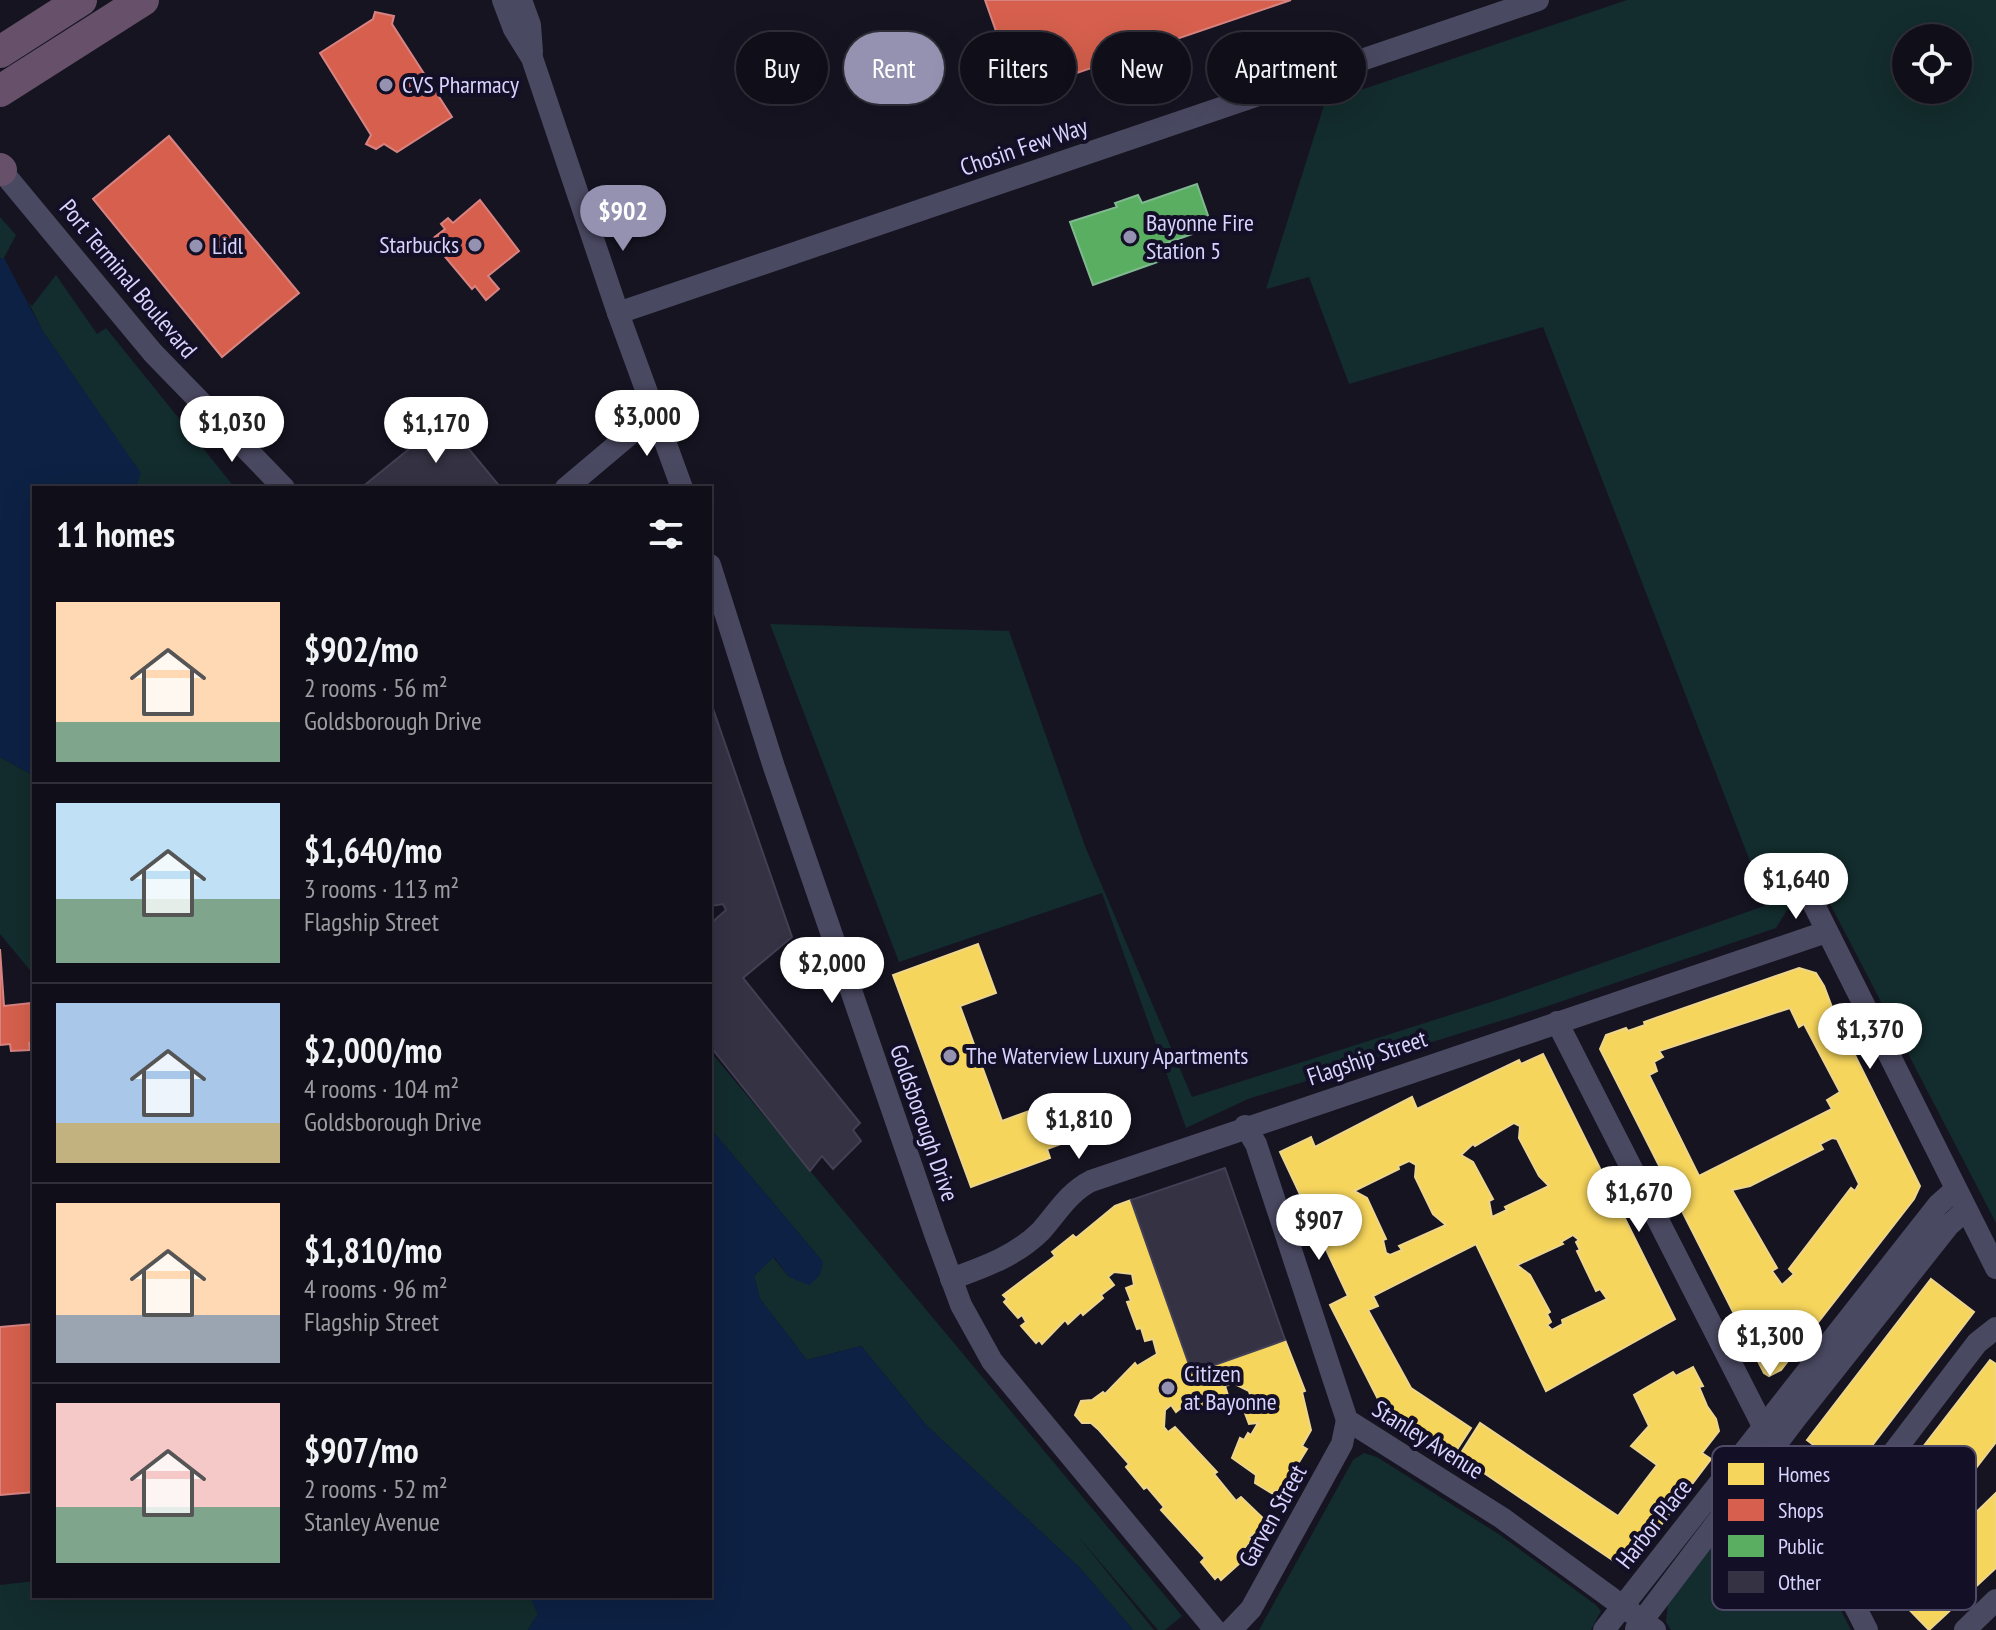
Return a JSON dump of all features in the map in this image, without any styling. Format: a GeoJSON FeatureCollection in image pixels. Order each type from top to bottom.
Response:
{"type":"FeatureCollection","features":[{"type":"Feature","properties":{"kind":"highway"},"geometry":{"type":"LineString","coordinates":[[0,52],[81,0]]}},
{"type":"Feature","properties":{"kind":"highway"},"geometry":{"type":"LineString","coordinates":[[0,91],[143,0]]}},
{"type":"Feature","properties":{"kind":"highway"},"geometry":{"type":"LineString","coordinates":[[0,110],[53,57]]}},
{"type":"Feature","properties":{"kind":"street"},"geometry":{"type":"LineString","coordinates":[[503,0],[514,29],[532,58],[618,313],[681,486]]}},
{"type":"Feature","properties":{"kind":"street"},"geometry":{"type":"LineString","coordinates":[[521,0],[530,25],[532,58]]}},
{"type":"Feature","properties":{"kind":"street","name":"Chosin Few Way"},"geometry":{"type":"LineString","coordinates":[[618,313],[1484,9],[1538,0]]}},
{"type":"Feature","properties":{"kind":"street","name":"Port Terminal Boulevard"},"geometry":{"type":"LineString","coordinates":[[0,170],[153,353],[282,486]]}},
{"type":"Feature","properties":{"kind":"street"},"geometry":{"type":"LineString","coordinates":[[568,486],[655,413]]}},
{"type":"Feature","properties":{"kind":"street","name":"Goldsborough Drive"},"geometry":{"type":"LineString","coordinates":[[712,571],[774,767],[951,1279],[973,1330],[992,1361],[1215,1630]]}},
{"type":"Feature","properties":{"kind":"street"},"geometry":{"type":"LineString","coordinates":[[1807,891],[1996,1268]]}},
{"type":"Feature","properties":{"kind":"street","name":"Flagship Street"},"geometry":{"type":"LineString","coordinates":[[951,1279],[998,1262],[1030,1241],[1083,1185],[1245,1126],[1826,932]]}},
{"type":"Feature","properties":{"kind":"street"},"geometry":{"type":"LineString","coordinates":[[1557,1022],[1773,1446]]}},
{"type":"Feature","properties":{"kind":"street","name":"Stanley Avenue"},"geometry":{"type":"LineString","coordinates":[[1245,1126],[1256,1144],[1347,1420],[1513,1525],[1623,1605],[1644,1627]]}},
{"type":"Feature","properties":{"kind":"street","name":"Harbor Place"},"geometry":{"type":"LineString","coordinates":[[1746,1446],[1938,1205],[1956,1189]]}},
{"type":"Feature","properties":{"kind":"street","name":"Harbor Place"},"geometry":{"type":"LineString","coordinates":[[1776,1446],[1949,1225],[1966,1210]]}},
{"type":"Feature","properties":{"kind":"street"},"geometry":{"type":"LineString","coordinates":[[1898,1446],[1977,1343],[1996,1328]]}},
{"type":"Feature","properties":{"kind":"street","name":"Garven Street"},"geometry":{"type":"LineString","coordinates":[[1231,1630],[1251,1609],[1335,1458],[1345,1435],[1347,1420]]}},
{"type":"Feature","properties":{"kind":"street","name":"Harbor Place"},"geometry":{"type":"LineString","coordinates":[[1604,1630],[1712,1490]]}},
{"type":"Feature","properties":{"kind":"street","name":"Harbor Place"},"geometry":{"type":"LineString","coordinates":[[1644,1627],[1712,1533]]}},
{"type":"Feature","properties":{"kind":"street"},"geometry":{"type":"LineString","coordinates":[[1965,1630],[1996,1600]]}},
{"type":"Feature","properties":{"kind":"street"},"geometry":{"type":"LineString","coordinates":[[1857,1610],[1867,1630]]}},
{"type":"Feature","properties":{"kind":"green space"},"geometry":{"type":"Polygon","coordinates":[[[1627,0],[1996,0],[1996,1223],[1812,869],[1776,928],[1542,1008],[1248,1099],[1186,1128],[1102,893],[899,962],[770,624],[1009,631],[1085,846],[1192,1097],[1497,1000],[1767,905],[1543,327],[1349,384],[1309,277],[1266,289],[1324,104],[1366,104],[1366,88],[1627,0]]]}},
{"type":"Feature","properties":{"kind":"green space"},"geometry":{"type":"Polygon","coordinates":[[[0,217],[16,235],[4,258],[0,258],[0,217]]]}},
{"type":"Feature","properties":{"kind":"green space"},"geometry":{"type":"Polygon","coordinates":[[[56,275],[97,334],[106,328],[233,486],[136,486],[140,473],[42,330],[28,301],[32,306],[56,275]]]}},
{"type":"Feature","properties":{"kind":"green space"},"geometry":{"type":"Polygon","coordinates":[[[0,757],[32,775],[32,973],[0,934],[0,757]]]}},
{"type":"Feature","properties":{"kind":"green space"},"geometry":{"type":"Polygon","coordinates":[[[712,1053],[1182,1616],[1165,1630],[1158,1630],[1077,1535],[1154,1630],[1133,1630],[1080,1568],[927,1426],[861,1346],[807,1360],[760,1299],[754,1276],[773,1257],[789,1277],[823,1262],[712,1130],[712,1053]]]}},
{"type":"Feature","properties":{"kind":"green space"},"geometry":{"type":"Polygon","coordinates":[[[1364,1453],[1377,1457],[1500,1535],[1596,1605],[1601,1611],[1591,1630],[1259,1630],[1353,1460],[1364,1453]]]}},
{"type":"Feature","properties":{"kind":"green space"},"geometry":{"type":"Polygon","coordinates":[[[1712,1546],[1712,1610],[1841,1610],[1851,1630],[1671,1630],[1666,1622],[1668,1603],[1712,1546]]]}},
{"type":"Feature","properties":{"kind":"green space"},"geometry":{"type":"Polygon","coordinates":[[[32,1581],[32,1598],[531,1598],[538,1614],[528,1630],[0,1630],[0,1585],[32,1581]]]}},
{"type":"Feature","properties":{"kind":"water"},"geometry":{"type":"Polygon","coordinates":[[[0,258],[4,258],[42,330],[141,473],[136,486],[32,486],[32,775],[0,757],[0,258]]]}},
{"type":"Feature","properties":{"kind":"water"},"geometry":{"type":"Polygon","coordinates":[[[712,1130],[823,1262],[820,1275],[809,1285],[789,1277],[774,1257],[754,1276],[760,1299],[807,1360],[861,1346],[927,1426],[1080,1568],[1133,1630],[528,1630],[538,1614],[531,1598],[712,1598],[712,1130]]]}},
{"type":"Feature","properties":{"kind":"building: Homes","name":"The Waterview Luxury Apartments"},"geometry":{"type":"Polygon","coordinates":[[[978,944],[996,993],[960,1006],[1002,1121],[1046,1105],[1061,1144],[1047,1149],[1050,1158],[971,1187],[893,975],[978,944]]]}},
{"type":"Feature","properties":{"kind":"building: Homes"},"geometry":{"type":"Polygon","coordinates":[[[1799,968],[1816,973],[1920,1186],[1914,1199],[1781,1370],[1769,1376],[1764,1373],[1600,1049],[1606,1035],[1626,1028],[1628,1031],[1645,1025],[1644,1022],[1799,968]],[[1790,1008],[1659,1051],[1663,1057],[1654,1062],[1657,1071],[1649,1075],[1699,1176],[1832,1109],[1827,1100],[1840,1092],[1804,1024],[1799,1027],[1790,1008]],[[1837,1139],[1820,1144],[1823,1149],[1750,1186],[1732,1190],[1777,1268],[1772,1271],[1782,1285],[1794,1274],[1789,1269],[1851,1188],[1855,1191],[1859,1184],[1837,1139]]]}},
{"type":"Feature","properties":{"kind":"building: Homes"},"geometry":{"type":"Polygon","coordinates":[[[1543,1054],[1675,1319],[1546,1391],[1476,1244],[1373,1296],[1378,1306],[1368,1310],[1411,1388],[1471,1428],[1454,1454],[1381,1405],[1330,1305],[1348,1296],[1280,1152],[1311,1137],[1315,1147],[1412,1097],[1417,1109],[1519,1060],[1521,1064],[1543,1054]],[[1514,1123],[1475,1146],[1473,1144],[1461,1155],[1473,1162],[1493,1199],[1489,1201],[1492,1217],[1507,1210],[1505,1207],[1549,1186],[1539,1176],[1519,1138],[1520,1126],[1514,1123]],[[1409,1161],[1398,1166],[1399,1169],[1354,1191],[1367,1198],[1386,1239],[1383,1240],[1386,1253],[1390,1255],[1402,1250],[1399,1246],[1446,1225],[1433,1214],[1415,1177],[1416,1165],[1409,1161]],[[1573,1235],[1561,1242],[1563,1244],[1517,1265],[1530,1275],[1550,1312],[1547,1314],[1551,1322],[1547,1325],[1552,1330],[1563,1324],[1562,1320],[1607,1299],[1600,1289],[1596,1291],[1577,1251],[1580,1250],[1576,1242],[1579,1240],[1573,1235]]]}},
{"type":"Feature","properties":{"kind":"building: Homes","name":"Citizen at Bayonne"},"geometry":{"type":"Polygon","coordinates":[[[1131,1200],[1192,1373],[1285,1340],[1305,1391],[1302,1392],[1311,1430],[1302,1446],[1307,1449],[1280,1493],[1275,1490],[1273,1494],[1255,1483],[1256,1475],[1232,1458],[1240,1438],[1244,1440],[1248,1433],[1251,1435],[1258,1423],[1249,1424],[1240,1400],[1250,1395],[1249,1391],[1233,1383],[1225,1386],[1228,1395],[1222,1397],[1223,1401],[1204,1408],[1192,1399],[1176,1412],[1171,1405],[1165,1410],[1164,1427],[1168,1432],[1175,1427],[1217,1472],[1214,1474],[1236,1501],[1241,1497],[1270,1525],[1258,1536],[1255,1533],[1249,1537],[1252,1541],[1237,1554],[1242,1561],[1221,1580],[1218,1576],[1215,1579],[1201,1562],[1205,1558],[1161,1510],[1164,1507],[1147,1487],[1144,1489],[1126,1467],[1129,1464],[1099,1430],[1091,1423],[1082,1423],[1075,1415],[1081,1401],[1092,1400],[1103,1392],[1105,1394],[1135,1363],[1137,1366],[1157,1354],[1153,1339],[1145,1341],[1141,1328],[1137,1329],[1127,1302],[1131,1301],[1126,1288],[1134,1285],[1132,1274],[1114,1272],[1108,1277],[1114,1285],[1101,1295],[1103,1298],[1068,1324],[1065,1320],[1042,1344],[1039,1340],[1036,1343],[1021,1326],[1026,1322],[1022,1315],[1018,1318],[1004,1302],[1007,1299],[1003,1295],[1055,1256],[1052,1252],[1073,1235],[1076,1238],[1115,1206],[1131,1200]]]}},
{"type":"Feature","properties":{"kind":"building: Homes"},"geometry":{"type":"Polygon","coordinates":[[[1931,1279],[1974,1312],[1872,1446],[1815,1446],[1807,1440],[1931,1279]]]}},
{"type":"Feature","properties":{"kind":"building: Homes"},"geometry":{"type":"Polygon","coordinates":[[[1990,1360],[1996,1364],[1996,1442],[1976,1468],[1976,1446],[1924,1446],[1990,1360]]]}},
{"type":"Feature","properties":{"kind":"building: Homes"},"geometry":{"type":"Polygon","coordinates":[[[1693,1367],[1719,1431],[1702,1453],[1711,1459],[1627,1570],[1459,1456],[1480,1423],[1618,1516],[1657,1465],[1631,1446],[1649,1426],[1634,1395],[1673,1372],[1676,1376],[1693,1367]]]}},
{"type":"Feature","properties":{"kind":"building: Homes"},"geometry":{"type":"Polygon","coordinates":[[[1996,1493],[1996,1568],[1976,1587],[1976,1512],[1996,1493]]]}},
{"type":"Feature","properties":{"kind":"building: Homes"},"geometry":{"type":"Polygon","coordinates":[[[1910,1610],[1951,1610],[1929,1630],[1910,1610]]]}},
{"type":"Feature","properties":{"kind":"building: Shops"},"geometry":{"type":"Polygon","coordinates":[[[985,0],[1291,0],[1191,34],[1092,32],[1092,68],[1076,73],[1076,32],[996,32],[985,0]]]}},
{"type":"Feature","properties":{"kind":"building: Shops","name":"CVS Pharmacy"},"geometry":{"type":"Polygon","coordinates":[[[375,12],[394,16],[392,24],[452,117],[397,152],[384,144],[376,149],[366,144],[371,135],[320,53],[373,19],[375,12]]]}},
{"type":"Feature","properties":{"kind":"building: Shops","name":"Lidl"},"geometry":{"type":"Polygon","coordinates":[[[169,136],[299,293],[222,357],[93,199],[169,136]]]}},
{"type":"Feature","properties":{"kind":"building: Shops","name":"Starbucks"},"geometry":{"type":"Polygon","coordinates":[[[480,200],[519,251],[488,276],[499,289],[486,300],[475,286],[472,289],[431,240],[445,229],[441,224],[448,218],[453,223],[480,200]]]}},
{"type":"Feature","properties":{"kind":"building: Shops"},"geometry":{"type":"Polygon","coordinates":[[[0,949],[4,1006],[32,1004],[32,1042],[29,1043],[30,1050],[11,1051],[10,1044],[0,1045],[0,949]]]}},
{"type":"Feature","properties":{"kind":"building: Shops"},"geometry":{"type":"Polygon","coordinates":[[[32,1324],[32,1492],[0,1495],[0,1327],[32,1324]]]}},
{"type":"Feature","properties":{"kind":"building: Public","name":"Bayonne Fire Station 5"},"geometry":{"type":"Polygon","coordinates":[[[1197,184],[1212,227],[1156,247],[1160,261],[1093,285],[1070,222],[1117,207],[1115,203],[1138,195],[1142,203],[1197,184]]]}},
{"type":"Feature","properties":{"kind":"building: Other"},"geometry":{"type":"Polygon","coordinates":[[[445,420],[499,486],[363,486],[445,420]]]}},
{"type":"Feature","properties":{"kind":"building: Other"},"geometry":{"type":"Polygon","coordinates":[[[712,706],[792,937],[743,978],[860,1123],[853,1130],[861,1141],[833,1169],[822,1156],[810,1171],[712,1048],[712,922],[726,910],[723,904],[712,906],[712,706]]]}},
{"type":"Feature","properties":{"kind":"building: Other"},"geometry":{"type":"Polygon","coordinates":[[[1225,1168],[1285,1340],[1192,1373],[1131,1200],[1225,1168]]]}},
{"type":"Feature","properties":{"kind":"place","name":"CVS Pharmacy"},"geometry":{"type":"Point","coordinates":[386,85]}},
{"type":"Feature","properties":{"kind":"place","name":"Bayonne Fire Station 5"},"geometry":{"type":"Point","coordinates":[1130,237]}},
{"type":"Feature","properties":{"kind":"place","name":"Starbucks"},"geometry":{"type":"Point","coordinates":[475,245]}},
{"type":"Feature","properties":{"kind":"place","name":"Lidl"},"geometry":{"type":"Point","coordinates":[196,246]}},
{"type":"Feature","properties":{"kind":"place","name":"The Waterview Luxury Apartments"},"geometry":{"type":"Point","coordinates":[950,1056]}},
{"type":"Feature","properties":{"kind":"place","name":"Citizen at Bayonne"},"geometry":{"type":"Point","coordinates":[1168,1388]}}]}
